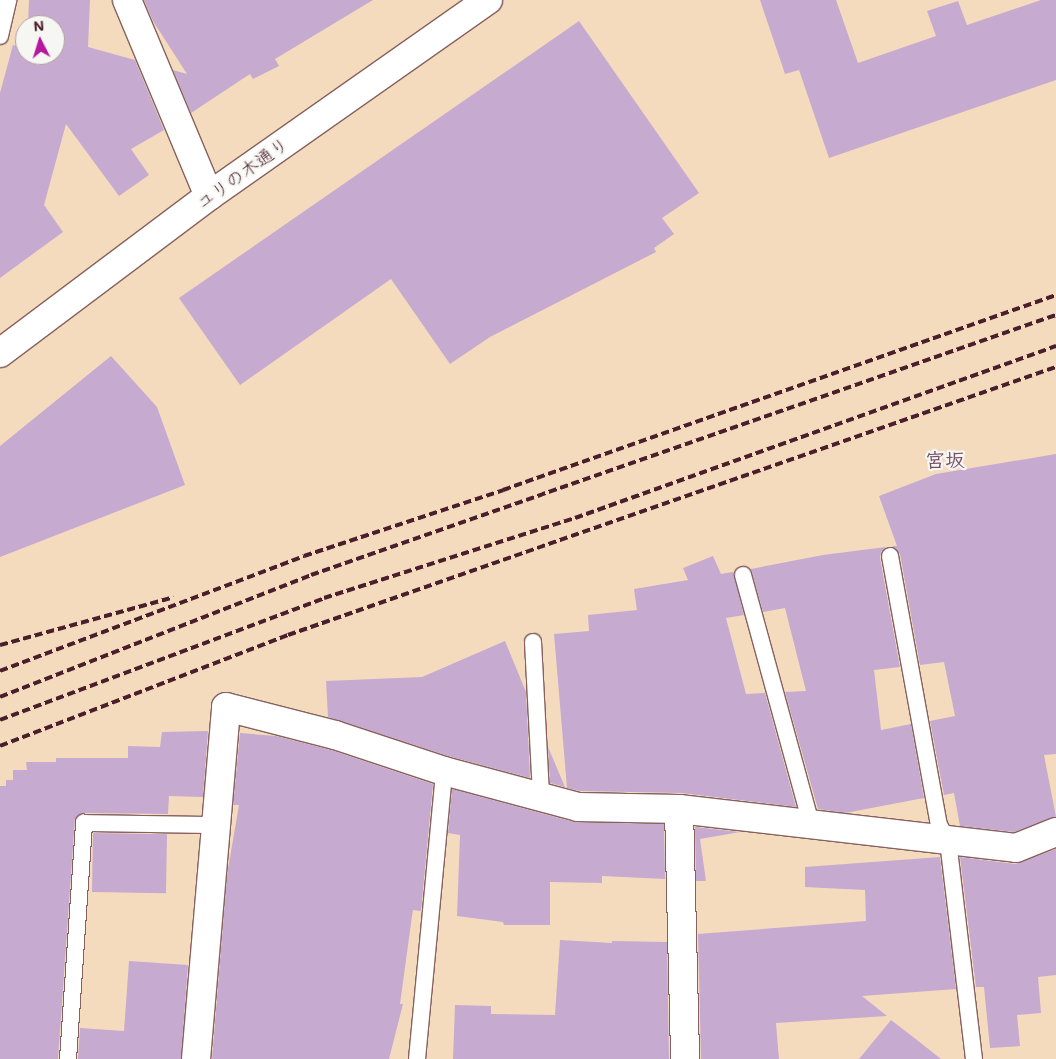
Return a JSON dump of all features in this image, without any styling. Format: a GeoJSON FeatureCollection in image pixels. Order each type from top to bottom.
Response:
{"type":"FeatureCollection","features":[{"type":"Feature","properties":{"kind":"street"},"geometry":{"type":"LineString","coordinates":[[127,0],[209,196]]}},
{"type":"Feature","properties":{"kind":"street","name":"ユリの木通り"},"geometry":{"type":"LineString","coordinates":[[0,353],[209,196],[488,0]]}},
{"type":"Feature","properties":{"kind":"street"},"geometry":{"type":"LineString","coordinates":[[196,1059],[226,707],[335,735],[444,771],[578,807],[678,809],[1016,848],[1056,832]]}},
{"type":"Feature","properties":{"kind":"street"},"geometry":{"type":"LineString","coordinates":[[678,809],[684,1059]]}},
{"type":"Feature","properties":{"kind":"lane"},"geometry":{"type":"LineString","coordinates":[[0,36],[8,0]]}},
{"type":"Feature","properties":{"kind":"lane"},"geometry":{"type":"LineString","coordinates":[[890,556],[938,825],[948,841],[974,1059]]}},
{"type":"Feature","properties":{"kind":"lane"},"geometry":{"type":"LineString","coordinates":[[743,575],[810,823]]}},
{"type":"Feature","properties":{"kind":"lane"},"geometry":{"type":"LineString","coordinates":[[533,642],[541,797]]}},
{"type":"Feature","properties":{"kind":"lane"},"geometry":{"type":"LineString","coordinates":[[417,1059],[444,771]]}},
{"type":"Feature","properties":{"kind":"lane"},"geometry":{"type":"LineString","coordinates":[[68,1059],[84,823],[216,825]]}},
{"type":"Feature","properties":{"kind":"building"},"geometry":{"type":"Polygon","coordinates":[[[29,0],[90,0],[88,47],[135,60],[164,130],[131,149],[149,175],[119,196],[66,124],[44,205],[63,232],[0,278],[0,93],[13,45],[15,46],[15,65],[65,65],[65,15],[28,15],[29,0]]]}},
{"type":"Feature","properties":{"kind":"building"},"geometry":{"type":"Polygon","coordinates":[[[144,0],[373,0],[275,59],[279,66],[253,79],[250,74],[191,113],[173,70],[187,74],[153,21],[144,0]]]}},
{"type":"Feature","properties":{"kind":"building"},"geometry":{"type":"Polygon","coordinates":[[[760,0],[836,0],[858,63],[936,36],[927,11],[958,1],[967,25],[1041,0],[1056,0],[1056,80],[829,158],[799,70],[785,74],[760,0]]]}},
{"type":"Feature","properties":{"kind":"building"},"geometry":{"type":"Polygon","coordinates":[[[579,21],[699,193],[662,218],[674,234],[654,248],[656,252],[490,337],[450,364],[391,279],[240,385],[179,298],[579,21]]]}},
{"type":"Feature","properties":{"kind":"building"},"geometry":{"type":"Polygon","coordinates":[[[111,356],[157,407],[185,485],[0,557],[0,446],[111,356]]]}},
{"type":"Feature","properties":{"kind":"building"},"geometry":{"type":"Polygon","coordinates":[[[1056,454],[1056,754],[1044,755],[1056,817],[1014,832],[960,826],[954,793],[944,795],[930,721],[955,716],[944,662],[920,665],[900,554],[892,546],[897,546],[879,496],[936,474],[1056,454]]]}},
{"type":"Feature","properties":{"kind":"building"},"geometry":{"type":"Polygon","coordinates":[[[886,547],[881,552],[880,558],[900,667],[874,670],[881,730],[911,724],[924,798],[845,813],[818,809],[785,692],[806,691],[785,608],[763,612],[751,569],[823,555],[886,547]]]}},
{"type":"Feature","properties":{"kind":"building"},"geometry":{"type":"Polygon","coordinates":[[[713,556],[721,574],[733,572],[744,615],[726,618],[746,694],[765,693],[796,807],[681,793],[580,791],[567,788],[554,634],[589,631],[588,615],[637,610],[634,589],[688,580],[683,568],[713,556]]]}},
{"type":"Feature","properties":{"kind":"building"},"geometry":{"type":"Polygon","coordinates":[[[505,641],[526,692],[530,778],[448,756],[328,717],[326,681],[422,677],[505,641]]]}},
{"type":"Feature","properties":{"kind":"building"},"geometry":{"type":"Polygon","coordinates":[[[208,731],[203,797],[169,796],[168,814],[84,813],[75,818],[58,1059],[0,1059],[0,786],[6,786],[6,780],[13,780],[13,770],[27,770],[26,762],[56,762],[56,758],[128,758],[128,746],[160,747],[162,732],[208,731]]]}},
{"type":"Feature","properties":{"kind":"building"},"geometry":{"type":"Polygon","coordinates":[[[240,733],[276,736],[331,750],[433,784],[421,911],[413,910],[400,1004],[403,1004],[389,1059],[212,1059],[227,875],[239,805],[233,805],[240,733]]]}},
{"type":"Feature","properties":{"kind":"building"},"geometry":{"type":"Polygon","coordinates":[[[548,747],[565,787],[550,783],[548,747]]]}},
{"type":"Feature","properties":{"kind":"building"},"geometry":{"type":"Polygon","coordinates":[[[452,789],[574,822],[664,824],[665,879],[602,876],[602,883],[550,882],[550,925],[504,925],[503,922],[457,916],[460,835],[448,833],[452,789]]]}},
{"type":"Feature","properties":{"kind":"building"},"geometry":{"type":"Polygon","coordinates":[[[695,827],[740,832],[700,839],[706,881],[696,881],[695,827]]]}},
{"type":"Feature","properties":{"kind":"building"},"geometry":{"type":"Polygon","coordinates":[[[93,833],[167,834],[166,893],[92,892],[93,833]]]}},
{"type":"Feature","properties":{"kind":"building"},"geometry":{"type":"Polygon","coordinates":[[[1056,849],[1056,975],[1038,977],[1041,1013],[1017,1015],[1020,1046],[990,1048],[984,987],[976,987],[960,857],[1015,864],[1056,849]]]}},
{"type":"Feature","properties":{"kind":"building"},"geometry":{"type":"Polygon","coordinates":[[[940,857],[956,989],[862,996],[887,1016],[776,1023],[779,1059],[701,1059],[698,934],[866,921],[865,890],[805,887],[805,867],[940,857]]]}},
{"type":"Feature","properties":{"kind":"building"},"geometry":{"type":"Polygon","coordinates":[[[560,940],[612,943],[612,941],[667,942],[669,1059],[453,1059],[455,1005],[491,1006],[491,1014],[555,1015],[560,940]]]}},
{"type":"Feature","properties":{"kind":"building"},"geometry":{"type":"Polygon","coordinates":[[[129,961],[188,965],[181,1059],[78,1059],[80,1028],[124,1031],[129,961]]]}},
{"type":"Feature","properties":{"kind":"building"},"geometry":{"type":"Polygon","coordinates":[[[891,1020],[917,1040],[941,1059],[859,1059],[891,1020]]]}},
{"type":"Feature","properties":{"kind":"railway"},"geometry":{"type":"LineString","coordinates":[[0,671],[304,556],[503,490],[1056,295]]}},
{"type":"Feature","properties":{"kind":"railway"},"geometry":{"type":"LineString","coordinates":[[0,697],[311,575],[1056,315]]}},
{"type":"Feature","properties":{"kind":"railway"},"geometry":{"type":"LineString","coordinates":[[0,720],[324,598],[575,518],[1056,346]]}},
{"type":"Feature","properties":{"kind":"railway"},"geometry":{"type":"LineString","coordinates":[[0,746],[288,635],[1056,367]]}},
{"type":"Feature","properties":{"kind":"railway"},"geometry":{"type":"LineString","coordinates":[[0,645],[174,597]]}},
{"type":"Feature","properties":{"kind":"district","name":"宮坂"},"geometry":{"type":"Point","coordinates":[945,459]}}]}
